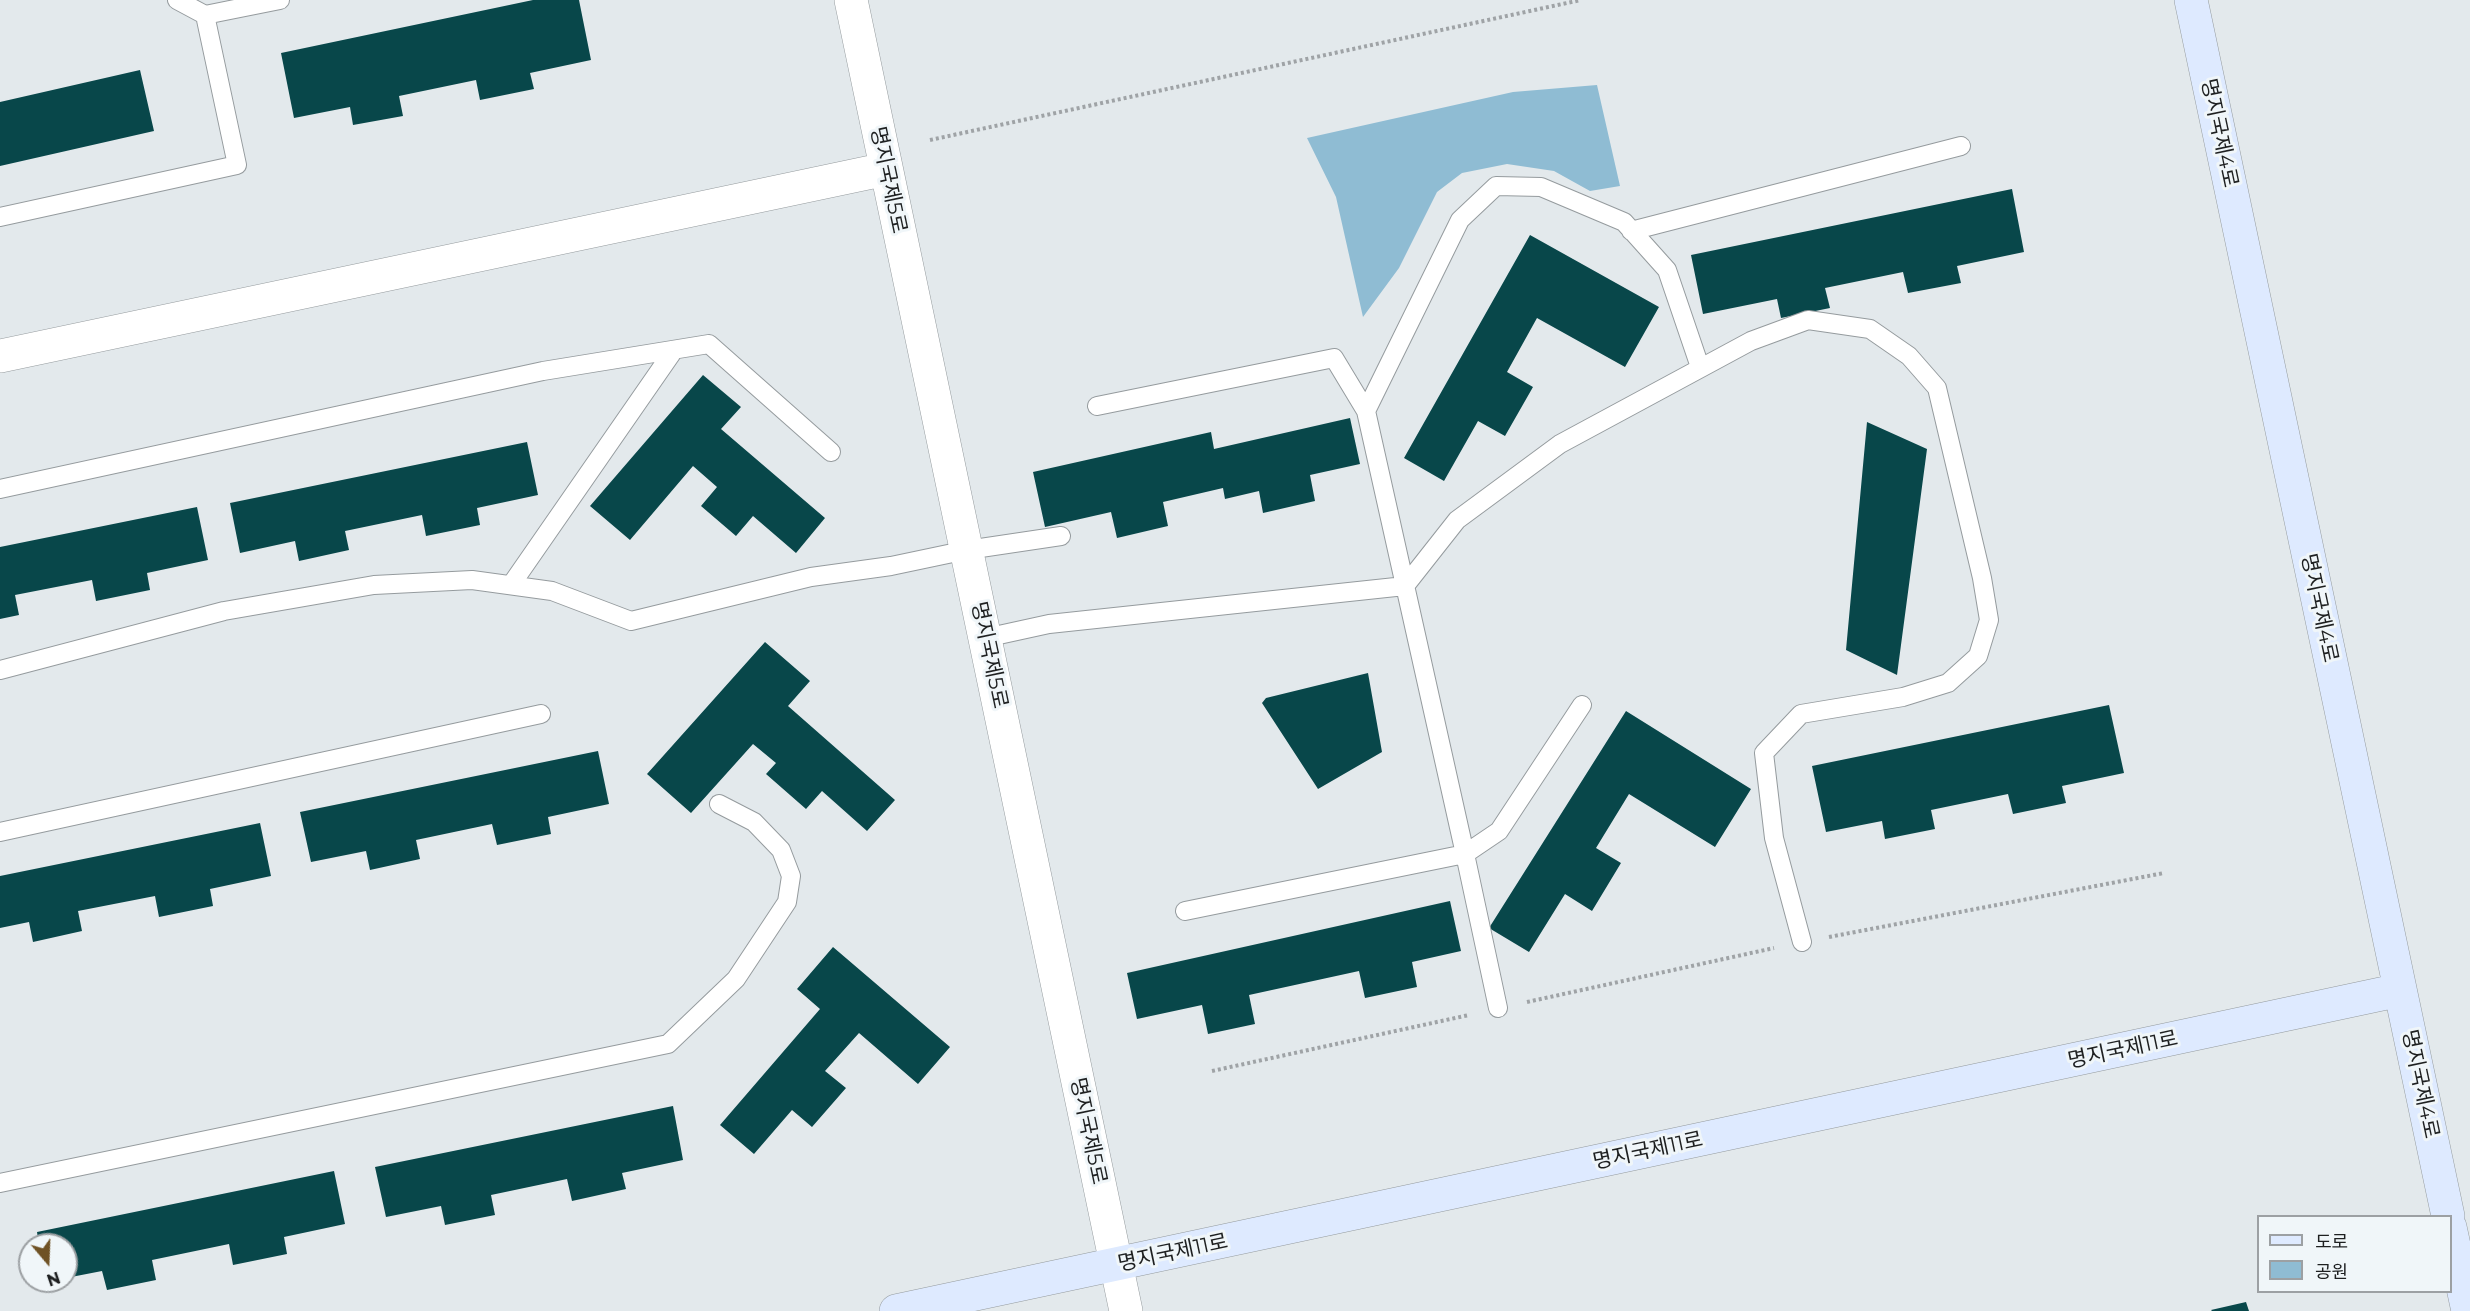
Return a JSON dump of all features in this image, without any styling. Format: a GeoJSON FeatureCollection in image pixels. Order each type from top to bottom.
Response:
{"type":"FeatureCollection","features":[{"type":"Feature","properties":{"kind":"main road","name":"명지국제4로"},"geometry":{"type":"LineString","coordinates":[[2191,0],[2448,1215]]}},
{"type":"Feature","properties":{"kind":"main road","name":"명지국제11로"},"geometry":{"type":"LineString","coordinates":[[896,1311],[2400,990]]}},
{"type":"Feature","properties":{"kind":"main road"},"geometry":{"type":"LineString","coordinates":[[2452,1232],[2468,1311]]}},
{"type":"Feature","properties":{"kind":"street","name":"명지국제5로"},"geometry":{"type":"LineString","coordinates":[[850,0],[1126,1311]]}},
{"type":"Feature","properties":{"kind":"street"},"geometry":{"type":"LineString","coordinates":[[0,356],[886,169]]}},
{"type":"Feature","properties":{"kind":"lane"},"geometry":{"type":"LineString","coordinates":[[177,0],[205,15],[280,0]]}},
{"type":"Feature","properties":{"kind":"lane"},"geometry":{"type":"LineString","coordinates":[[0,217],[237,165],[205,15]]}},
{"type":"Feature","properties":{"kind":"lane"},"geometry":{"type":"LineString","coordinates":[[1631,231],[1961,146]]}},
{"type":"Feature","properties":{"kind":"lane"},"geometry":{"type":"LineString","coordinates":[[1366,411],[1460,220],[1496,186],[1541,187],[1624,222],[1667,270],[1700,368]]}},
{"type":"Feature","properties":{"kind":"lane"},"geometry":{"type":"LineString","coordinates":[[985,638],[1050,624],[1405,586],[1457,520],[1560,444],[1751,341],[1808,320],[1870,329],[1909,356],[1937,388],[1982,578],[1989,620],[1978,656],[1948,683],[1903,697],[1801,714],[1764,753],[1774,838],[1802,942]]}},
{"type":"Feature","properties":{"kind":"lane"},"geometry":{"type":"LineString","coordinates":[[0,489],[543,371],[709,345],[831,453]]}},
{"type":"Feature","properties":{"kind":"lane"},"geometry":{"type":"LineString","coordinates":[[511,585],[674,350]]}},
{"type":"Feature","properties":{"kind":"lane"},"geometry":{"type":"LineString","coordinates":[[1097,406],[1334,358],[1366,411],[1498,1008]]}},
{"type":"Feature","properties":{"kind":"lane"},"geometry":{"type":"LineString","coordinates":[[0,670],[224,611],[374,585],[472,580],[511,585],[552,591],[631,621],[811,577],[891,566],[967,550],[1061,536]]}},
{"type":"Feature","properties":{"kind":"lane"},"geometry":{"type":"LineString","coordinates":[[1185,911],[1465,854],[1499,831],[1582,705]]}},
{"type":"Feature","properties":{"kind":"lane"},"geometry":{"type":"LineString","coordinates":[[0,832],[541,714]]}},
{"type":"Feature","properties":{"kind":"lane"},"geometry":{"type":"LineString","coordinates":[[0,1183],[668,1044],[736,979],[787,902],[791,876],[781,850],[754,822],[719,804]]}},
{"type":"Feature","properties":{"kind":"path"},"geometry":{"type":"LineString","coordinates":[[930,140],[1581,0]]}},
{"type":"Feature","properties":{"kind":"path"},"geometry":{"type":"LineString","coordinates":[[1212,1071],[1498,1008]]}},
{"type":"Feature","properties":{"kind":"green space"},"geometry":{"type":"Polygon","coordinates":[[[1597,85],[1620,186],[1590,191],[1554,171],[1507,164],[1462,173],[1437,192],[1399,268],[1363,317],[1336,197],[1307,138],[1513,92],[1597,85]]]}},
{"type":"Feature","properties":{"kind":"building"},"geometry":{"type":"Polygon","coordinates":[[[533,0],[579,0],[591,60],[530,73],[534,89],[480,100],[476,80],[399,96],[403,116],[353,125],[350,107],[294,118],[281,53],[533,0]]]}},
{"type":"Feature","properties":{"kind":"building"},"geometry":{"type":"Polygon","coordinates":[[[140,70],[154,131],[0,166],[0,102],[140,70]]]}},
{"type":"Feature","properties":{"kind":"building"},"geometry":{"type":"Polygon","coordinates":[[[2012,189],[2024,252],[1957,266],[1961,283],[1908,293],[1903,272],[1825,288],[1830,308],[1781,318],[1777,299],[1703,314],[1691,255],[2012,189]]]}},
{"type":"Feature","properties":{"kind":"building"},"geometry":{"type":"Polygon","coordinates":[[[1530,235],[1659,307],[1625,367],[1537,318],[1507,372],[1533,387],[1505,436],[1478,421],[1444,481],[1404,458],[1530,235]]]}},
{"type":"Feature","properties":{"kind":"building"},"geometry":{"type":"Polygon","coordinates":[[[703,375],[741,407],[721,429],[825,518],[796,553],[753,516],[736,536],[701,506],[717,487],[693,466],[630,540],[590,506],[703,375]]]}},
{"type":"Feature","properties":{"kind":"building"},"geometry":{"type":"Polygon","coordinates":[[[1350,418],[1360,464],[1310,475],[1315,501],[1263,513],[1259,491],[1225,499],[1223,488],[1163,502],[1168,526],[1117,538],[1111,512],[1045,527],[1033,472],[1211,432],[1214,449],[1350,418]]]}},
{"type":"Feature","properties":{"kind":"building"},"geometry":{"type":"Polygon","coordinates":[[[1867,422],[1927,449],[1897,675],[1846,650],[1867,422]]]}},
{"type":"Feature","properties":{"kind":"building"},"geometry":{"type":"Polygon","coordinates":[[[527,442],[538,495],[477,508],[480,525],[426,536],[422,515],[345,531],[349,550],[299,561],[295,541],[240,553],[230,503],[527,442]]]}},
{"type":"Feature","properties":{"kind":"building"},"geometry":{"type":"Polygon","coordinates":[[[197,507],[208,560],[147,573],[150,590],[96,601],[92,580],[15,595],[19,615],[0,619],[0,547],[197,507]]]}},
{"type":"Feature","properties":{"kind":"building"},"geometry":{"type":"Polygon","coordinates":[[[765,642],[810,681],[788,706],[895,800],[867,831],[822,791],[806,809],[766,774],[776,763],[753,744],[691,813],[647,774],[765,642]]]}},
{"type":"Feature","properties":{"kind":"building"},"geometry":{"type":"Polygon","coordinates":[[[1368,673],[1382,752],[1318,789],[1262,703],[1266,698],[1368,673]]]}},
{"type":"Feature","properties":{"kind":"building"},"geometry":{"type":"Polygon","coordinates":[[[2109,705],[2124,773],[2062,786],[2066,803],[2013,814],[2008,794],[1931,810],[1935,829],[1885,839],[1882,821],[1826,832],[1812,766],[2109,705]]]}},
{"type":"Feature","properties":{"kind":"building"},"geometry":{"type":"Polygon","coordinates":[[[1626,711],[1751,789],[1715,847],[1629,794],[1596,848],[1621,863],[1592,911],[1565,894],[1529,952],[1489,928],[1626,711]]]}},
{"type":"Feature","properties":{"kind":"building"},"geometry":{"type":"Polygon","coordinates":[[[598,751],[609,804],[548,817],[551,834],[497,845],[492,824],[416,840],[420,859],[370,870],[366,851],[311,862],[300,812],[598,751]]]}},
{"type":"Feature","properties":{"kind":"building"},"geometry":{"type":"Polygon","coordinates":[[[260,823],[271,876],[210,889],[213,906],[159,917],[155,896],[78,911],[82,931],[33,942],[29,922],[0,928],[0,876],[260,823]]]}},
{"type":"Feature","properties":{"kind":"building"},"geometry":{"type":"Polygon","coordinates":[[[1450,901],[1461,951],[1412,962],[1417,987],[1365,998],[1359,971],[1249,995],[1255,1024],[1208,1034],[1202,1005],[1137,1019],[1127,973],[1450,901]]]}},
{"type":"Feature","properties":{"kind":"building"},"geometry":{"type":"Polygon","coordinates":[[[833,947],[950,1047],[918,1084],[859,1033],[825,1071],[846,1088],[812,1127],[792,1110],[754,1154],[720,1125],[820,1009],[797,989],[833,947]]]}},
{"type":"Feature","properties":{"kind":"building"},"geometry":{"type":"Polygon","coordinates":[[[673,1106],[683,1160],[622,1173],[626,1189],[572,1201],[567,1179],[491,1195],[495,1215],[445,1225],[441,1206],[386,1217],[375,1167],[673,1106]]]}},
{"type":"Feature","properties":{"kind":"building"},"geometry":{"type":"Polygon","coordinates":[[[334,1171],[345,1224],[284,1237],[287,1254],[233,1265],[229,1244],[152,1260],[156,1280],[107,1290],[102,1271],[78,1276],[78,1233],[37,1232],[334,1171]]]}},
{"type":"Feature","properties":{"kind":"building"},"geometry":{"type":"Polygon","coordinates":[[[2246,1302],[2249,1311],[2211,1310],[2246,1302]]]}}]}
